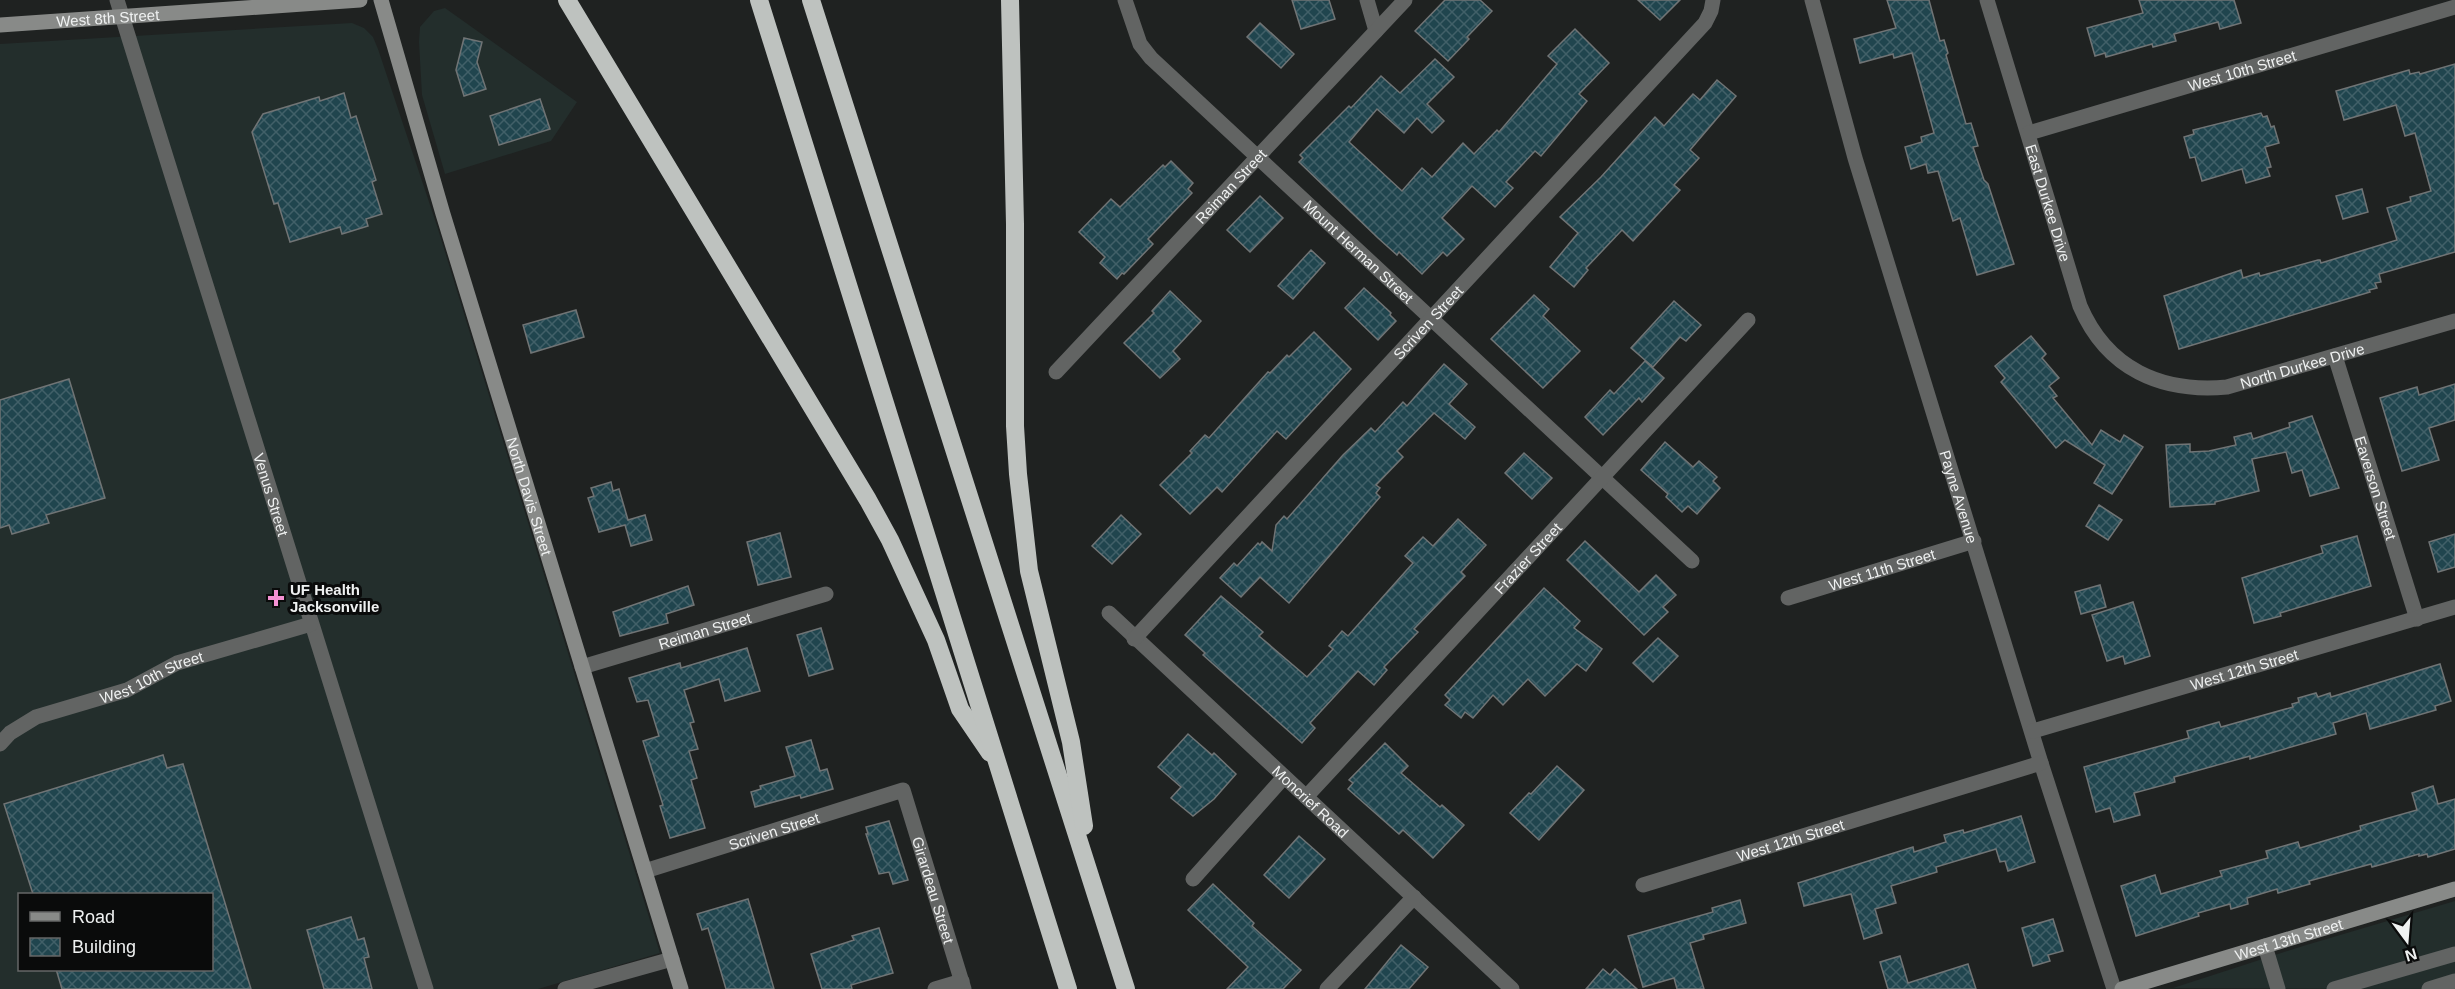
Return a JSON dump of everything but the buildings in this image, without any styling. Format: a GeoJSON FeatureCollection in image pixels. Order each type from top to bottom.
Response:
{"type":"FeatureCollection","features":[{"type":"Feature","properties":{"kind":"highway"},"geometry":{"type":"LineString","coordinates":[[555,0],[571,8],[868,500],[890,540],[936,640],[960,709],[1001,769]]}},
{"type":"Feature","properties":{"kind":"highway"},"geometry":{"type":"LineString","coordinates":[[759,0],[1068,989]]}},
{"type":"Feature","properties":{"kind":"highway"},"geometry":{"type":"LineString","coordinates":[[811,0],[1126,989]]}},
{"type":"Feature","properties":{"kind":"highway"},"geometry":{"type":"LineString","coordinates":[[1010,0],[1015,224],[1015,426],[1020,497],[1029,571],[1071,742],[1093,885]]}},
{"type":"Feature","properties":{"kind":"street","name":"Venus Street"},"geometry":{"type":"LineString","coordinates":[[117,0],[426,989]]}},
{"type":"Feature","properties":{"kind":"street","name":"West 8th Street"},"geometry":{"type":"LineString","coordinates":[[0,25],[360,0]]}},
{"type":"Feature","properties":{"kind":"street","name":"North Davis Street"},"geometry":{"type":"LineString","coordinates":[[381,0],[443,214],[681,989]]}},
{"type":"Feature","properties":{"kind":"street","name":"Mount Herman Street"},"geometry":{"type":"LineString","coordinates":[[1125,0],[1140,44],[1151,58],[1692,561]]}},
{"type":"Feature","properties":{"kind":"street"},"geometry":{"type":"LineString","coordinates":[[1367,0],[1376,31]]}},
{"type":"Feature","properties":{"kind":"street","name":"Reiman Street"},"geometry":{"type":"LineString","coordinates":[[1056,372],[1405,0]]}},
{"type":"Feature","properties":{"kind":"street","name":"Scriven Street"},"geometry":{"type":"LineString","coordinates":[[1134,639],[1705,23],[1712,11],[1713,0]]}},
{"type":"Feature","properties":{"kind":"street","name":"Payne Avenue"},"geometry":{"type":"LineString","coordinates":[[1812,0],[1855,158],[2041,763],[2114,989]]}},
{"type":"Feature","properties":{"kind":"street","name":"East Durkee Drive"},"geometry":{"type":"LineString","coordinates":[[1987,0],[2087,324],[2103,345],[2126,365],[2149,378]]}},
{"type":"Feature","properties":{"kind":"street","name":"West 10th Street"},"geometry":{"type":"LineString","coordinates":[[2029,133],[2455,7]]}},
{"type":"Feature","properties":{"kind":"street","name":"Frazier Street"},"geometry":{"type":"LineString","coordinates":[[1306,797],[1748,320]]}},
{"type":"Feature","properties":{"kind":"street","name":"North Durkee Drive"},"geometry":{"type":"LineString","coordinates":[[2149,378],[2174,386],[2202,389],[2227,387],[2455,321]]}},
{"type":"Feature","properties":{"kind":"street","name":"Eaverson Street"},"geometry":{"type":"LineString","coordinates":[[2335,356],[2417,619]]}},
{"type":"Feature","properties":{"kind":"street","name":"West 11th Street"},"geometry":{"type":"LineString","coordinates":[[1788,598],[1974,541]]}},
{"type":"Feature","properties":{"kind":"street","name":"Reiman Street"},"geometry":{"type":"LineString","coordinates":[[582,667],[826,594]]}},
{"type":"Feature","properties":{"kind":"street","name":"West 12th Street"},"geometry":{"type":"LineString","coordinates":[[2033,731],[2455,608]]}},
{"type":"Feature","properties":{"kind":"street","name":"Moncrief Road"},"geometry":{"type":"LineString","coordinates":[[1108,613],[1512,989]]}},
{"type":"Feature","properties":{"kind":"street","name":"West 10th Street"},"geometry":{"type":"LineString","coordinates":[[0,744],[10,733],[36,717],[127,690],[177,663],[311,624]]}},
{"type":"Feature","properties":{"kind":"street","name":"West 12th Street"},"geometry":{"type":"LineString","coordinates":[[1643,885],[2041,763]]}},
{"type":"Feature","properties":{"kind":"street"},"geometry":{"type":"LineString","coordinates":[[1193,879],[1284,777]]}},
{"type":"Feature","properties":{"kind":"street","name":"Scriven Street"},"geometry":{"type":"LineString","coordinates":[[645,871],[903,790]]}},
{"type":"Feature","properties":{"kind":"street","name":"Girardeau Street"},"geometry":{"type":"LineString","coordinates":[[903,790],[963,985]]}},
{"type":"Feature","properties":{"kind":"street","name":"West 13th Street"},"geometry":{"type":"LineString","coordinates":[[2122,989],[2455,889]]}},
{"type":"Feature","properties":{"kind":"street"},"geometry":{"type":"LineString","coordinates":[[1327,989],[1414,897]]}},
{"type":"Feature","properties":{"kind":"street"},"geometry":{"type":"LineString","coordinates":[[2265,946],[2278,989]]}},
{"type":"Feature","properties":{"kind":"street"},"geometry":{"type":"LineString","coordinates":[[2334,989],[2455,954]]}},
{"type":"Feature","properties":{"kind":"street"},"geometry":{"type":"LineString","coordinates":[[566,989],[672,958]]}},
{"type":"Feature","properties":{"kind":"street"},"geometry":{"type":"LineString","coordinates":[[2429,989],[2455,981]]}},
{"type":"Feature","properties":{"kind":"street"},"geometry":{"type":"LineString","coordinates":[[935,989],[963,985]]}},
{"type":"Feature","properties":{"kind":"shaded area"},"geometry":{"type":"Polygon","coordinates":[[[445,8],[577,102],[551,141],[445,174],[422,95],[419,42],[420,27],[434,11],[445,8]]]}},
{"type":"Feature","properties":{"kind":"shaded area","name":"UF Health Jacksonville"},"geometry":{"type":"Polygon","coordinates":[[[352,23],[364,28],[373,37],[438,229],[660,953],[538,989],[0,989],[0,44],[352,23]]]}},
{"type":"Feature","properties":{"kind":"shaded area"},"geometry":{"type":"Polygon","coordinates":[[[2455,901],[2455,989],[2173,988],[2303,946],[2455,901]]]}},
{"type":"Feature","properties":{"kind":"place","name":"UF Health Jacksonville"},"geometry":{"type":"Point","coordinates":[276,598]}}]}
